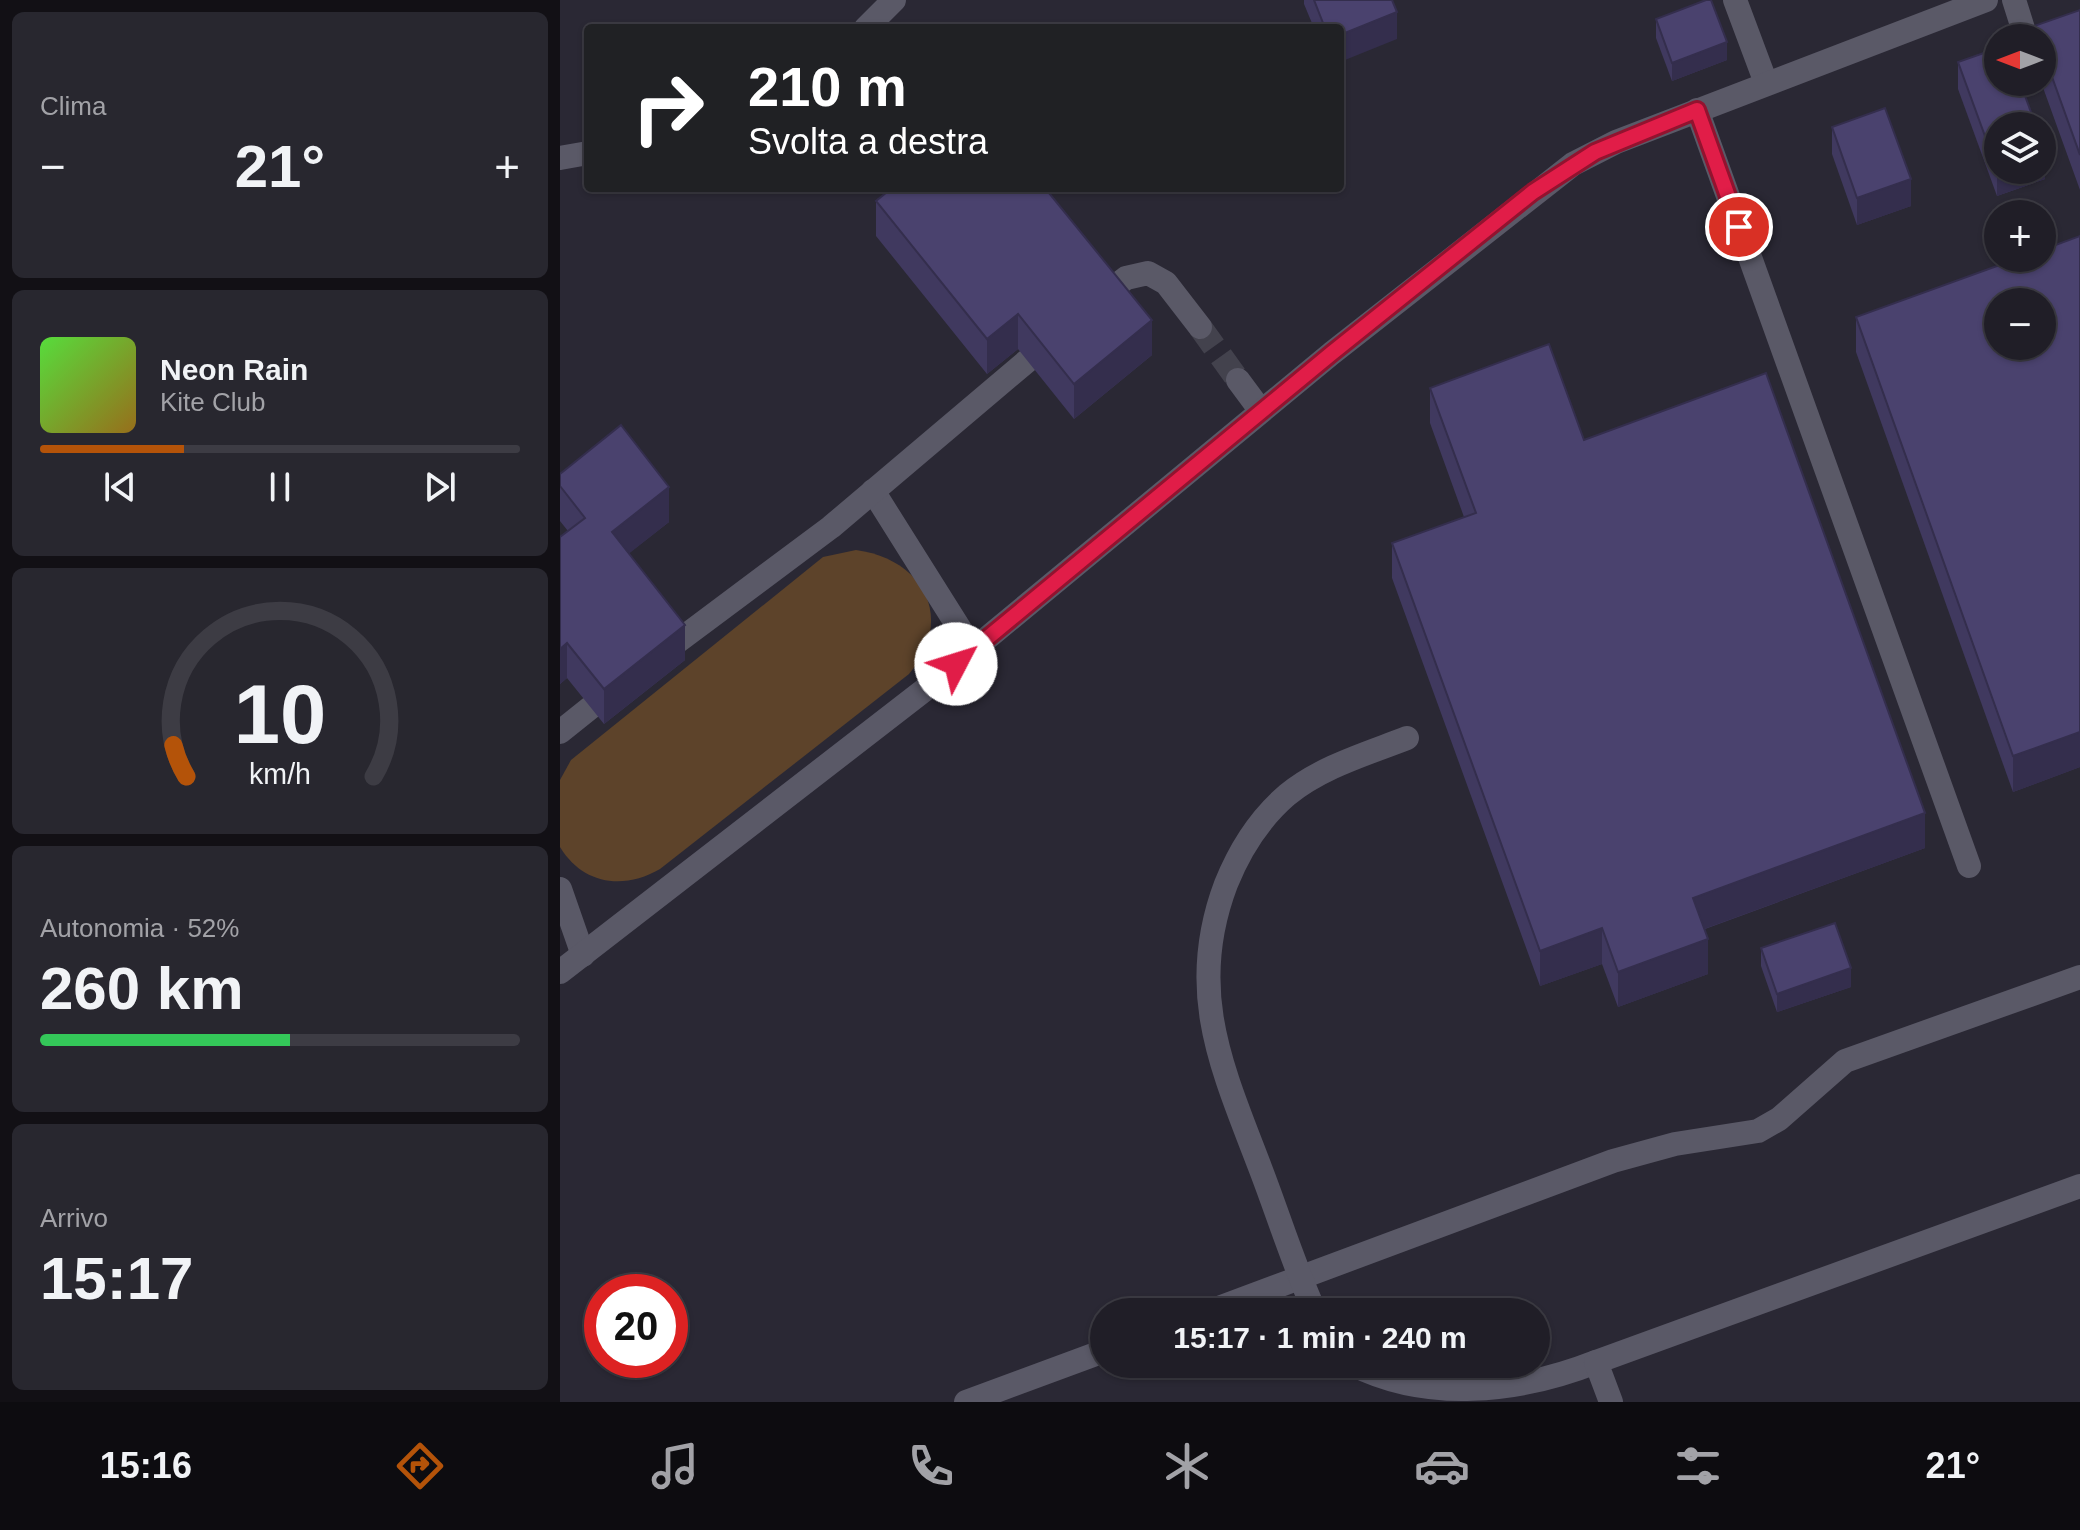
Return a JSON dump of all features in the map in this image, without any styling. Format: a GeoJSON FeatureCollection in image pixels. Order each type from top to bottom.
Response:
{"type":"FeatureCollection","features":[{"type":"Feature","properties":{"kind":"lane"},"geometry":{"type":"LineString","coordinates":[[870,24],[894,0]]}},
{"type":"Feature","properties":{"kind":"lane"},"geometry":{"type":"LineString","coordinates":[[1735,0],[1766,83]]}},
{"type":"Feature","properties":{"kind":"lane"},"geometry":{"type":"LineString","coordinates":[[560,972],[973,650],[1261,411],[1554,177],[1616,142],[1986,0]]}},
{"type":"Feature","properties":{"kind":"lane"},"geometry":{"type":"LineString","coordinates":[[2014,0],[2022,24]]}},
{"type":"Feature","properties":{"kind":"lane"},"geometry":{"type":"LineString","coordinates":[[1697,110],[1969,866]]}},
{"type":"Feature","properties":{"kind":"lane"},"geometry":{"type":"LineString","coordinates":[[560,158],[584,154]]}},
{"type":"Feature","properties":{"kind":"lane"},"geometry":{"type":"LineString","coordinates":[[1104,295],[1126,278],[1148,273],[1171,289],[1200,327]]}},
{"type":"Feature","properties":{"kind":"lane"},"geometry":{"type":"LineString","coordinates":[[673,645],[873,491],[1027,361]]}},
{"type":"Feature","properties":{"kind":"lane"},"geometry":{"type":"LineString","coordinates":[[1238,380],[1261,411]]}},
{"type":"Feature","properties":{"kind":"lane"},"geometry":{"type":"LineString","coordinates":[[873,491],[973,650]]}},
{"type":"Feature","properties":{"kind":"lane"},"geometry":{"type":"LineString","coordinates":[[560,732],[590,708]]}},
{"type":"Feature","properties":{"kind":"lane"},"geometry":{"type":"LineString","coordinates":[[1309,1298],[1219,1054],[1207,1002],[1210,940],[1232,868],[1251,835],[1271,810],[1289,794],[1330,769],[1407,738]]}},
{"type":"Feature","properties":{"kind":"lane"},"geometry":{"type":"LineString","coordinates":[[560,889],[583,955]]}},
{"type":"Feature","properties":{"kind":"lane"},"geometry":{"type":"LineString","coordinates":[[1245,1298],[1634,1155],[1675,1144],[1748,1135],[1779,1119],[1845,1061],[2080,977]]}},
{"type":"Feature","properties":{"kind":"lane"},"geometry":{"type":"LineString","coordinates":[[1378,1378],[1398,1389],[1453,1398],[1511,1392],[2080,1186]]}},
{"type":"Feature","properties":{"kind":"lane"},"geometry":{"type":"LineString","coordinates":[[966,1402],[1090,1356]]}},
{"type":"Feature","properties":{"kind":"lane"},"geometry":{"type":"LineString","coordinates":[[1596,1362],[1611,1402]]}},
{"type":"Feature","properties":{"kind":"shaded area"},"geometry":{"type":"Polygon","coordinates":[[[856,550],[899,565],[915,578],[925,594],[931,613],[930,632],[923,653],[909,674],[660,869],[632,880],[605,880],[592,876],[569,860],[560,847],[560,780],[571,760],[823,557],[856,550]]]}},
{"type":"Feature","properties":{"kind":"building"},"geometry":{"type":"Polygon","coordinates":[[[1314,0],[1392,0],[1397,12],[1344,33],[1344,24],[1323,24],[1314,0]]]}},
{"type":"Feature","properties":{"kind":"building"},"geometry":{"type":"Polygon","coordinates":[[[1711,0],[1727,42],[1672,63],[1656,19],[1711,0]]]}},
{"type":"Feature","properties":{"kind":"building"},"geometry":{"type":"Polygon","coordinates":[[[2080,10],[2080,155],[2056,88],[2056,24],[2040,24],[2080,10]]]}},
{"type":"Feature","properties":{"kind":"building"},"geometry":{"type":"Polygon","coordinates":[[[1984,53],[1984,96],[2025,96],[2031,112],[1984,112],[1984,133],[1958,62],[1984,53]]]}},
{"type":"Feature","properties":{"kind":"building"},"geometry":{"type":"Polygon","coordinates":[[[1885,108],[1911,179],[1857,198],[1832,127],[1885,108]]]}},
{"type":"Feature","properties":{"kind":"building"},"geometry":{"type":"Polygon","coordinates":[[[887,192],[1048,192],[1152,320],[1074,384],[1018,314],[987,339],[876,201],[887,192]]]}},
{"type":"Feature","properties":{"kind":"building"},"geometry":{"type":"Polygon","coordinates":[[[2080,236],[2080,732],[2013,756],[1856,317],[1984,271],[2056,272],[2056,245],[2080,236]]]}},
{"type":"Feature","properties":{"kind":"building"},"geometry":{"type":"Polygon","coordinates":[[[1549,344],[1584,440],[1766,373],[1925,813],[1693,898],[1708,939],[1618,972],[1602,928],[1540,951],[1392,543],[1476,513],[1430,388],[1549,344]]]}},
{"type":"Feature","properties":{"kind":"building"},"geometry":{"type":"Polygon","coordinates":[[[621,425],[669,487],[612,532],[685,625],[604,689],[567,643],[560,649],[560,537],[585,518],[560,486],[560,474],[621,425]]]}},
{"type":"Feature","properties":{"kind":"building"},"geometry":{"type":"Polygon","coordinates":[[[1835,923],[1851,968],[1777,994],[1761,948],[1835,923]]]}},
{"type":"Feature","properties":{"kind":"tunnel"},"geometry":{"type":"LineString","coordinates":[[1200,327],[1238,380]]}},
{"type":"Feature","properties":{"kind":"route"},"geometry":{"type":"LineString","coordinates":[[956,664],[1332,353],[1533,192],[1573,164],[1616,142],[1697,110],[1739,227]]}}]}
